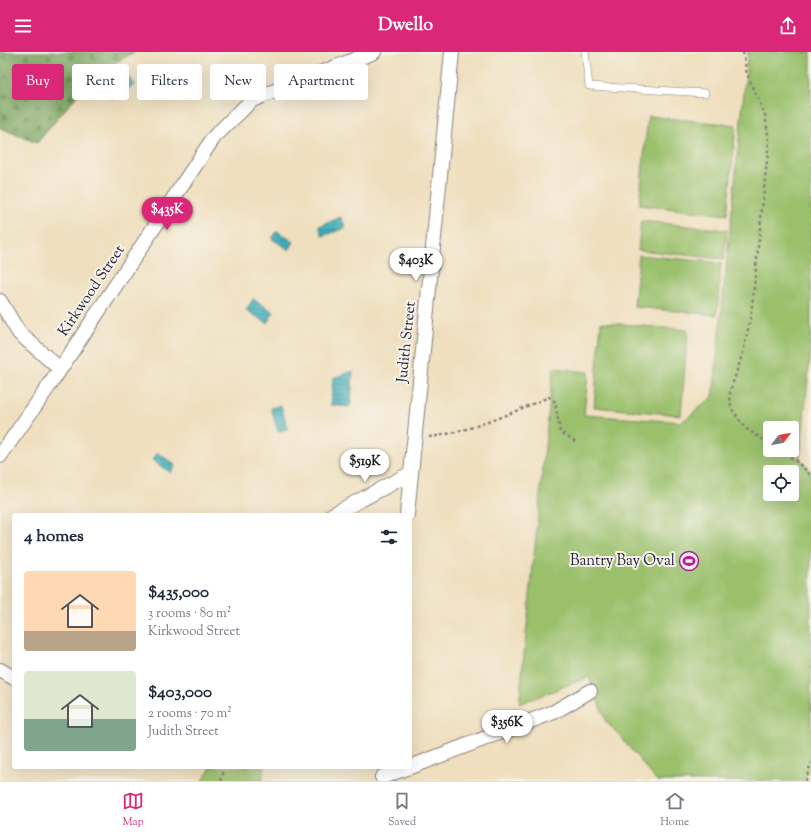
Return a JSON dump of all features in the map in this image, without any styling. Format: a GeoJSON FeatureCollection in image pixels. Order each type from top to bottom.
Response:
{"type":"FeatureCollection","features":[{"type":"Feature","properties":{"kind":"street","name":"Kirkwood Street"},"geometry":{"type":"LineString","coordinates":[[0,456],[60,369],[214,137],[252,100],[374,52]]}},
{"type":"Feature","properties":{"kind":"street","name":"Judith Street"},"geometry":{"type":"LineString","coordinates":[[407,513],[452,52]]}},
{"type":"Feature","properties":{"kind":"street"},"geometry":{"type":"LineString","coordinates":[[0,301],[19,333],[60,369]]}},
{"type":"Feature","properties":{"kind":"street"},"geometry":{"type":"LineString","coordinates":[[336,513],[411,474]]}},
{"type":"Feature","properties":{"kind":"street"},"geometry":{"type":"LineString","coordinates":[[0,670],[12,677]]}},
{"type":"Feature","properties":{"kind":"street"},"geometry":{"type":"LineString","coordinates":[[412,766],[554,712],[590,691]]}},
{"type":"Feature","properties":{"kind":"street"},"geometry":{"type":"LineString","coordinates":[[382,775],[403,769]]}},
{"type":"Feature","properties":{"kind":"lane"},"geometry":{"type":"LineString","coordinates":[[585,52],[589,86],[705,93]]}},
{"type":"Feature","properties":{"kind":"path"},"geometry":{"type":"LineString","coordinates":[[743,52],[747,74],[766,115],[768,140],[751,316],[743,352],[730,392],[731,408],[745,428],[763,440]]}},
{"type":"Feature","properties":{"kind":"path"},"geometry":{"type":"LineString","coordinates":[[414,436],[428,437],[445,435],[493,420],[549,397],[555,402],[560,432],[577,442]]}},
{"type":"Feature","properties":{"kind":"path"},"geometry":{"type":"LineString","coordinates":[[790,457],[806,469],[811,476]]}},
{"type":"Feature","properties":{"kind":"path"},"geometry":{"type":"LineString","coordinates":[[805,781],[811,763]]}},
{"type":"Feature","properties":{"kind":"path"},"geometry":{"type":"LineString","coordinates":[[221,781],[224,769]]}},
{"type":"Feature","properties":{"kind":"green space"},"geometry":{"type":"Polygon","coordinates":[[[0,52],[135,52],[113,64],[72,64],[72,100],[73,100],[37,143],[0,128],[0,52]]]}},
{"type":"Feature","properties":{"kind":"green space"},"geometry":{"type":"Polygon","coordinates":[[[748,52],[811,52],[811,348],[800,458],[811,473],[811,763],[805,781],[657,781],[620,736],[606,722],[589,677],[519,704],[553,368],[588,372],[584,415],[682,422],[713,397],[748,52]]]}},
{"type":"Feature","properties":{"kind":"green space"},"geometry":{"type":"Polygon","coordinates":[[[648,116],[736,125],[727,215],[639,205],[648,116]]]}},
{"type":"Feature","properties":{"kind":"green space"},"geometry":{"type":"Polygon","coordinates":[[[641,221],[727,230],[724,259],[638,250],[641,221]]]}},
{"type":"Feature","properties":{"kind":"green space"},"geometry":{"type":"Polygon","coordinates":[[[639,255],[721,263],[717,315],[634,307],[639,255]]]}},
{"type":"Feature","properties":{"kind":"green space"},"geometry":{"type":"Polygon","coordinates":[[[601,322],[688,330],[681,415],[594,407],[601,322]]]}},
{"type":"Feature","properties":{"kind":"green space"},"geometry":{"type":"Polygon","coordinates":[[[210,769],[264,769],[262,781],[202,781],[210,769]]]}},
{"type":"Feature","properties":{"kind":"water"},"geometry":{"type":"Polygon","coordinates":[[[129,78],[134,85],[129,88],[129,78]]]}},
{"type":"Feature","properties":{"kind":"water"},"geometry":{"type":"Polygon","coordinates":[[[341,217],[346,228],[323,236],[319,226],[341,217]]]}},
{"type":"Feature","properties":{"kind":"water"},"geometry":{"type":"Polygon","coordinates":[[[277,231],[294,242],[289,250],[272,239],[277,231]]]}},
{"type":"Feature","properties":{"kind":"water"},"geometry":{"type":"Polygon","coordinates":[[[253,299],[274,312],[267,323],[246,310],[253,299]]]}},
{"type":"Feature","properties":{"kind":"water"},"geometry":{"type":"Polygon","coordinates":[[[353,371],[351,404],[349,407],[331,405],[333,378],[353,371]]]}},
{"type":"Feature","properties":{"kind":"water"},"geometry":{"type":"Polygon","coordinates":[[[281,405],[288,430],[278,432],[271,408],[281,405]]]}},
{"type":"Feature","properties":{"kind":"water"},"geometry":{"type":"Polygon","coordinates":[[[158,453],[175,465],[170,473],[152,460],[158,453]]]}},
{"type":"Feature","properties":{"kind":"place","name":"Bantry Bay Oval"},"geometry":{"type":"Point","coordinates":[689,561]}}]}
